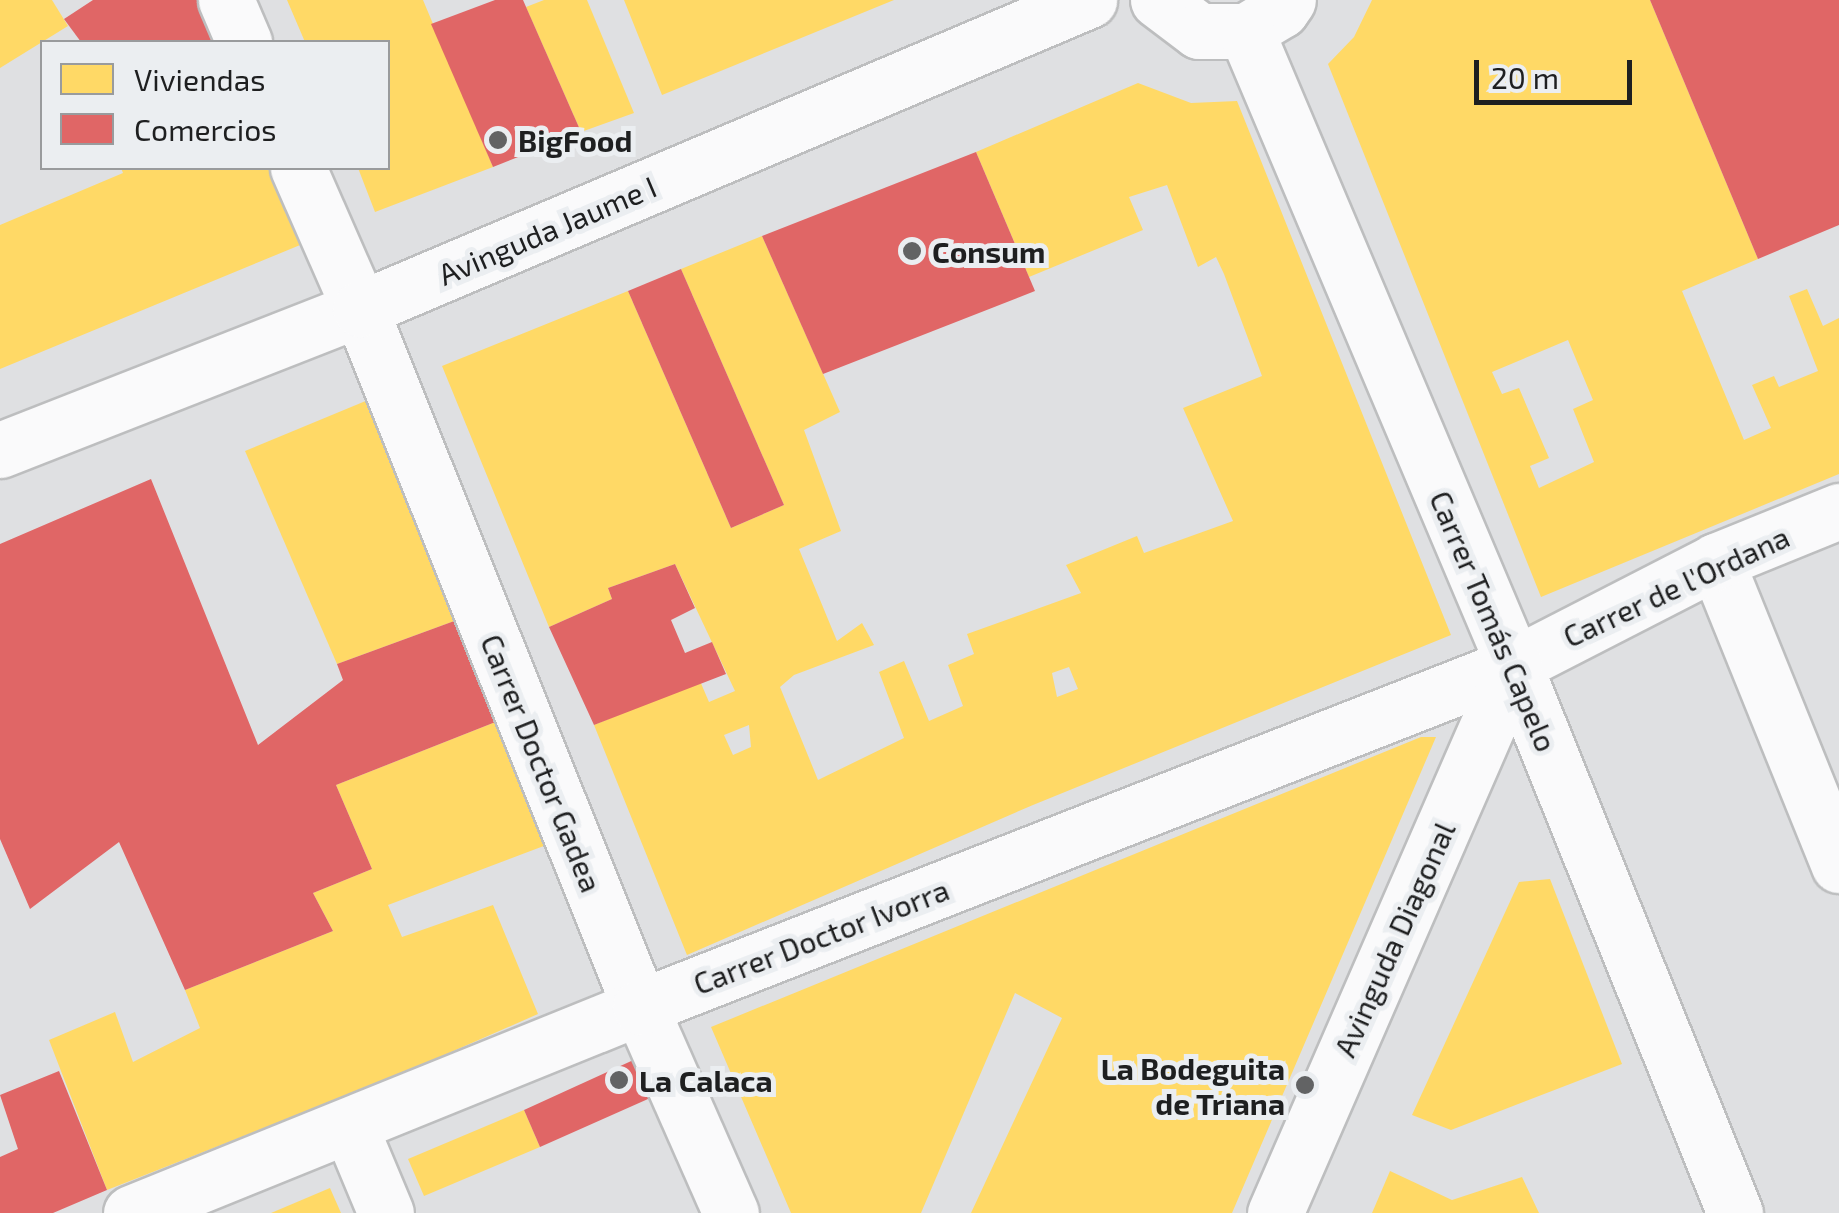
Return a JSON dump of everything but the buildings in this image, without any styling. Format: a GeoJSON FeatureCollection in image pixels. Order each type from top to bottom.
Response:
{"type":"FeatureCollection","features":[{"type":"Feature","properties":{"kind":"street"},"geometry":{"type":"LineString","coordinates":[[226,0],[243,40]]}},
{"type":"Feature","properties":{"kind":"street","name":"Avinguda Jaume I"},"geometry":{"type":"LineString","coordinates":[[0,450],[360,310],[1089,0]]}},
{"type":"Feature","properties":{"kind":"street"},"geometry":{"type":"LineString","coordinates":[[1158,0],[1200,30],[1267,16]]}},
{"type":"Feature","properties":{"kind":"street","name":"Carrer Tomás Capelo"},"geometry":{"type":"LineString","coordinates":[[1267,16],[1514,665],[1736,1213]]}},
{"type":"Feature","properties":{"kind":"street","name":"Carrer Doctor Gadea"},"geometry":{"type":"LineString","coordinates":[[299,170],[360,310],[640,1006],[731,1213]]}},
{"type":"Feature","properties":{"kind":"street","name":"Carrer de l'Ordana"},"geometry":{"type":"LineString","coordinates":[[1514,665],[1716,560],[1839,512]]}},
{"type":"Feature","properties":{"kind":"street"},"geometry":{"type":"LineString","coordinates":[[1716,560],[1839,865]]}},
{"type":"Feature","properties":{"kind":"street","name":"Carrer Doctor Ivorra"},"geometry":{"type":"LineString","coordinates":[[131,1213],[640,1006],[1514,665]]}},
{"type":"Feature","properties":{"kind":"street","name":"Avinguda Diagonal"},"geometry":{"type":"LineString","coordinates":[[1275,1213],[1514,665]]}},
{"type":"Feature","properties":{"kind":"street"},"geometry":{"type":"LineString","coordinates":[[350,1127],[386,1213]]}},
{"type":"Feature","properties":{"kind":"place","name":"BigFood"},"geometry":{"type":"Point","coordinates":[498,140]}},
{"type":"Feature","properties":{"kind":"place","name":"Consum"},"geometry":{"type":"Point","coordinates":[912,251]}},
{"type":"Feature","properties":{"kind":"place","name":"La Calaca"},"geometry":{"type":"Point","coordinates":[619,1080]}},
{"type":"Feature","properties":{"kind":"place","name":"La Bodeguita de Triana"},"geometry":{"type":"Point","coordinates":[1305,1085]}}]}
